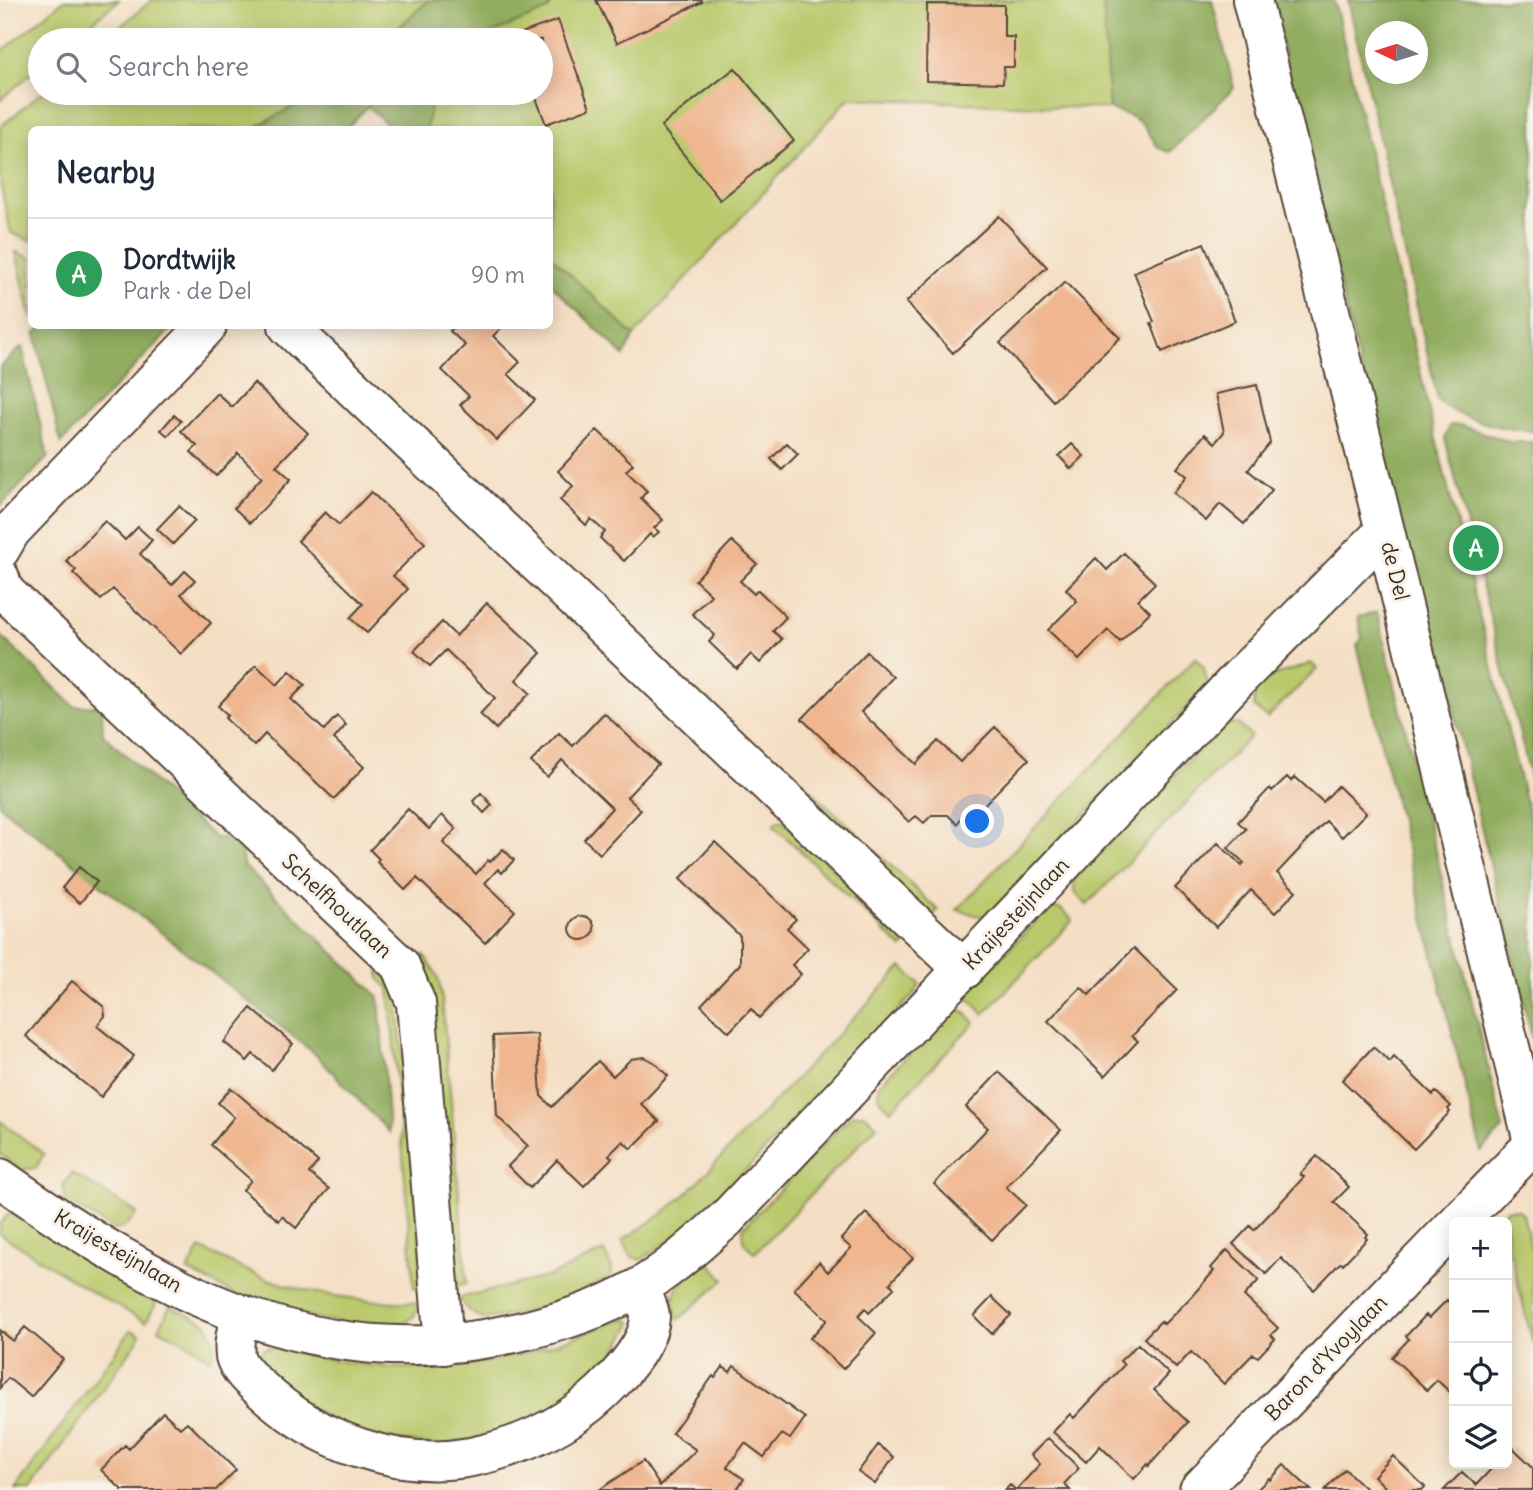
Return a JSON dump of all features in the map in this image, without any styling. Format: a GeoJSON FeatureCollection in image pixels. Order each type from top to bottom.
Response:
{"type":"FeatureCollection","features":[{"type":"Feature","properties":{"kind":"street","name":"de Del"},"geometry":{"type":"LineString","coordinates":[[1252,0],[1385,531],[1533,1143]]}},
{"type":"Feature","properties":{"kind":"street"},"geometry":{"type":"LineString","coordinates":[[0,550],[11,531],[204,329]]}},
{"type":"Feature","properties":{"kind":"street"},"geometry":{"type":"LineString","coordinates":[[291,329],[964,970]]}},
{"type":"Feature","properties":{"kind":"street","name":"Kraijesteijnlaan"},"geometry":{"type":"LineString","coordinates":[[0,1178],[95,1241],[174,1285],[241,1315],[313,1337],[401,1347],[444,1346],[542,1327],[639,1288],[726,1219],[1237,680],[1385,531]]}},
{"type":"Feature","properties":{"kind":"street","name":"Schelfhoutlaan"},"geometry":{"type":"LineString","coordinates":[[0,578],[4,591],[400,965],[416,1003],[444,1346]]}},
{"type":"Feature","properties":{"kind":"street","name":"Baron d'Yvoylaan"},"geometry":{"type":"LineString","coordinates":[[1463,1217],[1533,1143]]}},
{"type":"Feature","properties":{"kind":"street","name":"Baron d'Yvoylaan"},"geometry":{"type":"LineString","coordinates":[[1199,1490],[1449,1231]]}},
{"type":"Feature","properties":{"kind":"street"},"geometry":{"type":"LineString","coordinates":[[241,1315],[234,1336],[236,1359],[249,1377],[278,1405],[317,1431],[354,1446],[394,1456],[431,1459],[469,1457],[512,1446],[555,1427],[595,1400],[622,1371],[645,1339],[650,1315],[639,1288]]}},
{"type":"Feature","properties":{"kind":"green space"},"geometry":{"type":"Polygon","coordinates":[[[64,0],[119,0],[85,28],[30,28],[64,0]]]}},
{"type":"Feature","properties":{"kind":"green space"},"geometry":{"type":"Polygon","coordinates":[[[152,0],[429,0],[398,28],[118,28],[152,0]]]}},
{"type":"Feature","properties":{"kind":"green space"},"geometry":{"type":"Polygon","coordinates":[[[429,0],[553,0],[548,10],[504,28],[398,28],[429,0]]]}},
{"type":"Feature","properties":{"kind":"green space"},"geometry":{"type":"Polygon","coordinates":[[[553,0],[1103,0],[1109,109],[849,98],[634,336],[553,258],[553,126],[427,126],[430,105],[553,105],[553,28],[504,28],[548,10],[553,0]]]}},
{"type":"Feature","properties":{"kind":"green space"},"geometry":{"type":"Polygon","coordinates":[[[1103,0],[1212,0],[1234,88],[1170,152],[1158,148],[1148,132],[1134,118],[1109,109],[1103,0]]]}},
{"type":"Feature","properties":{"kind":"green space"},"geometry":{"type":"Polygon","coordinates":[[[1271,0],[1334,0],[1432,423],[1533,832],[1533,1042],[1427,601],[1413,586],[1271,0]]]}},
{"type":"Feature","properties":{"kind":"green space"},"geometry":{"type":"Polygon","coordinates":[[[1348,0],[1533,0],[1533,431],[1483,422],[1438,401],[1367,84],[1428,84],[1428,21],[1365,21],[1365,76],[1348,0]]]}},
{"type":"Feature","properties":{"kind":"green space"},"geometry":{"type":"Polygon","coordinates":[[[28,30],[28,76],[0,100],[0,53],[28,30]]]}},
{"type":"Feature","properties":{"kind":"green space"},"geometry":{"type":"Polygon","coordinates":[[[28,104],[297,105],[258,126],[28,126],[28,240],[11,233],[0,183],[0,127],[28,104]]]}},
{"type":"Feature","properties":{"kind":"green space"},"geometry":{"type":"Polygon","coordinates":[[[297,105],[430,105],[427,126],[389,126],[368,106],[349,126],[258,126],[297,105]]]}},
{"type":"Feature","properties":{"kind":"green space"},"geometry":{"type":"Polygon","coordinates":[[[16,252],[28,257],[28,305],[16,252]]]}},
{"type":"Feature","properties":{"kind":"green space"},"geometry":{"type":"Polygon","coordinates":[[[553,258],[634,336],[624,356],[553,286],[553,258]]]}},
{"type":"Feature","properties":{"kind":"green space"},"geometry":{"type":"Polygon","coordinates":[[[41,329],[171,329],[61,443],[35,334],[41,329]]]}},
{"type":"Feature","properties":{"kind":"green space"},"geometry":{"type":"Polygon","coordinates":[[[22,347],[48,457],[0,507],[0,367],[22,347]]]}},
{"type":"Feature","properties":{"kind":"green space"},"geometry":{"type":"Polygon","coordinates":[[[1450,425],[1460,425],[1510,442],[1533,442],[1533,787],[1445,438],[1450,425]]]}},
{"type":"Feature","properties":{"kind":"green space"},"geometry":{"type":"Polygon","coordinates":[[[1377,612],[1503,1129],[1481,1151],[1357,645],[1362,639],[1358,617],[1377,612]]]}},
{"type":"Feature","properties":{"kind":"green space"},"geometry":{"type":"Polygon","coordinates":[[[0,635],[74,706],[98,706],[102,709],[103,734],[215,838],[236,837],[241,841],[243,865],[379,997],[389,1132],[314,1053],[0,806],[0,635]]]}},
{"type":"Feature","properties":{"kind":"green space"},"geometry":{"type":"Polygon","coordinates":[[[1195,658],[1204,668],[1208,685],[986,918],[957,910],[1195,658]]]}},
{"type":"Feature","properties":{"kind":"green space"},"geometry":{"type":"Polygon","coordinates":[[[1311,663],[1317,669],[1267,718],[1254,707],[1255,687],[1277,674],[1311,663]]]}},
{"type":"Feature","properties":{"kind":"green space"},"geometry":{"type":"Polygon","coordinates":[[[1224,724],[1238,724],[1251,736],[1087,905],[1074,892],[1074,880],[1224,724]]]}},
{"type":"Feature","properties":{"kind":"green space"},"geometry":{"type":"Polygon","coordinates":[[[794,774],[938,910],[931,918],[789,779],[794,774]]]}},
{"type":"Feature","properties":{"kind":"green space"},"geometry":{"type":"Polygon","coordinates":[[[778,820],[783,821],[909,941],[902,948],[773,825],[778,820]]]}},
{"type":"Feature","properties":{"kind":"green space"},"geometry":{"type":"Polygon","coordinates":[[[1049,907],[1061,909],[1073,920],[984,1014],[965,995],[1049,907]]]}},
{"type":"Feature","properties":{"kind":"green space"},"geometry":{"type":"Polygon","coordinates":[[[424,955],[438,977],[442,999],[467,1284],[457,1285],[418,964],[424,955]]]}},
{"type":"Feature","properties":{"kind":"green space"},"geometry":{"type":"Polygon","coordinates":[[[902,967],[920,984],[915,993],[707,1211],[641,1260],[632,1257],[622,1240],[661,1215],[688,1192],[902,967]]]}},
{"type":"Feature","properties":{"kind":"green space"},"geometry":{"type":"Polygon","coordinates":[[[379,971],[396,987],[424,1288],[414,1288],[389,988],[379,979],[379,971]]]}},
{"type":"Feature","properties":{"kind":"green space"},"geometry":{"type":"Polygon","coordinates":[[[956,1005],[975,1022],[891,1110],[879,1097],[879,1085],[956,1005]]]}},
{"type":"Feature","properties":{"kind":"green space"},"geometry":{"type":"Polygon","coordinates":[[[865,1114],[877,1126],[755,1253],[744,1243],[743,1228],[852,1115],[865,1114]]]}},
{"type":"Feature","properties":{"kind":"green space"},"geometry":{"type":"Polygon","coordinates":[[[0,1121],[44,1154],[36,1168],[21,1170],[0,1154],[0,1121]]]}},
{"type":"Feature","properties":{"kind":"green space"},"geometry":{"type":"Polygon","coordinates":[[[72,1173],[137,1213],[122,1228],[114,1230],[65,1200],[63,1186],[72,1173]]]}},
{"type":"Feature","properties":{"kind":"green space"},"geometry":{"type":"Polygon","coordinates":[[[1506,1210],[1519,1210],[1523,1214],[1533,1256],[1533,1344],[1512,1260],[1512,1217],[1501,1217],[1506,1210]]]}},
{"type":"Feature","properties":{"kind":"green space"},"geometry":{"type":"Polygon","coordinates":[[[9,1214],[18,1215],[158,1299],[146,1322],[90,1291],[0,1234],[0,1223],[9,1214]]]}},
{"type":"Feature","properties":{"kind":"green space"},"geometry":{"type":"Polygon","coordinates":[[[200,1248],[249,1271],[297,1288],[350,1298],[421,1303],[414,1316],[392,1328],[323,1320],[241,1297],[188,1271],[200,1248]]]}},
{"type":"Feature","properties":{"kind":"green space"},"geometry":{"type":"Polygon","coordinates":[[[604,1251],[612,1268],[611,1278],[557,1303],[515,1315],[482,1319],[467,1309],[459,1298],[550,1276],[604,1251]]]}},
{"type":"Feature","properties":{"kind":"green space"},"geometry":{"type":"Polygon","coordinates":[[[708,1260],[724,1280],[678,1320],[674,1309],[675,1292],[684,1279],[708,1260]]]}},
{"type":"Feature","properties":{"kind":"green space"},"geometry":{"type":"Polygon","coordinates":[[[170,1306],[205,1322],[214,1340],[211,1360],[187,1343],[159,1329],[170,1306]]]}},
{"type":"Feature","properties":{"kind":"green space"},"geometry":{"type":"Polygon","coordinates":[[[625,1318],[632,1323],[604,1372],[517,1430],[437,1446],[358,1434],[287,1394],[257,1359],[263,1349],[271,1347],[336,1360],[402,1368],[469,1365],[515,1356],[625,1318]]]}},
{"type":"Feature","properties":{"kind":"green space"},"geometry":{"type":"Polygon","coordinates":[[[131,1330],[140,1334],[138,1340],[31,1490],[15,1490],[131,1330]]]}},
{"type":"Feature","properties":{"kind":"building"},"geometry":{"type":"Polygon","coordinates":[[[596,0],[701,0],[702,2],[617,43],[596,0]]]}},
{"type":"Feature","properties":{"kind":"building"},"geometry":{"type":"Polygon","coordinates":[[[927,4],[1004,5],[1004,37],[1014,37],[1014,67],[1004,67],[1003,83],[926,81],[927,4]]]}},
{"type":"Feature","properties":{"kind":"building"},"geometry":{"type":"Polygon","coordinates":[[[558,20],[590,108],[546,124],[539,105],[553,105],[553,28],[536,28],[558,20]]]}},
{"type":"Feature","properties":{"kind":"building"},"geometry":{"type":"Polygon","coordinates":[[[735,68],[794,141],[720,200],[661,126],[735,68]]]}},
{"type":"Feature","properties":{"kind":"building"},"geometry":{"type":"Polygon","coordinates":[[[999,216],[1047,267],[953,353],[906,302],[999,216]]]}},
{"type":"Feature","properties":{"kind":"building"},"geometry":{"type":"Polygon","coordinates":[[[1204,243],[1235,321],[1162,352],[1151,323],[1154,322],[1134,272],[1204,243]]]}},
{"type":"Feature","properties":{"kind":"building"},"geometry":{"type":"Polygon","coordinates":[[[1065,282],[1120,338],[1053,401],[1000,343],[1065,282]]]}},
{"type":"Feature","properties":{"kind":"building"},"geometry":{"type":"Polygon","coordinates":[[[500,329],[493,336],[520,362],[508,374],[535,400],[497,440],[460,405],[469,396],[442,370],[465,345],[450,331],[500,329]]]}},
{"type":"Feature","properties":{"kind":"building"},"geometry":{"type":"Polygon","coordinates":[[[254,383],[308,433],[276,466],[291,479],[250,523],[234,508],[262,477],[238,453],[216,476],[191,452],[197,446],[181,431],[217,393],[232,407],[254,383]]]}},
{"type":"Feature","properties":{"kind":"building"},"geometry":{"type":"Polygon","coordinates":[[[1257,385],[1270,443],[1248,470],[1272,490],[1244,524],[1220,504],[1206,521],[1173,493],[1187,476],[1177,468],[1205,434],[1215,443],[1224,432],[1216,394],[1257,385]]]}},
{"type":"Feature","properties":{"kind":"building"},"geometry":{"type":"Polygon","coordinates":[[[174,415],[181,421],[168,436],[161,430],[174,415]]]}},
{"type":"Feature","properties":{"kind":"building"},"geometry":{"type":"Polygon","coordinates":[[[597,430],[633,464],[626,471],[647,491],[641,498],[663,520],[654,528],[659,532],[653,537],[650,534],[624,561],[600,538],[605,532],[591,519],[586,525],[560,500],[573,486],[558,471],[597,430]]]}},
{"type":"Feature","properties":{"kind":"building"},"geometry":{"type":"Polygon","coordinates":[[[787,443],[798,454],[782,470],[771,459],[787,443]]]}},
{"type":"Feature","properties":{"kind":"building"},"geometry":{"type":"Polygon","coordinates":[[[1072,444],[1084,456],[1071,469],[1059,456],[1072,444]]]}},
{"type":"Feature","properties":{"kind":"building"},"geometry":{"type":"Polygon","coordinates":[[[371,492],[425,543],[393,576],[408,589],[367,633],[350,618],[363,604],[298,541],[325,512],[339,525],[371,492]]]}},
{"type":"Feature","properties":{"kind":"building"},"geometry":{"type":"Polygon","coordinates":[[[179,506],[195,521],[173,544],[157,529],[179,506]]]}},
{"type":"Feature","properties":{"kind":"building"},"geometry":{"type":"Polygon","coordinates":[[[105,521],[125,540],[138,527],[152,540],[140,554],[172,585],[185,571],[195,580],[181,594],[211,623],[181,654],[113,589],[101,600],[73,573],[76,570],[66,561],[105,521]]]}},
{"type":"Feature","properties":{"kind":"building"},"geometry":{"type":"Polygon","coordinates":[[[732,541],[757,564],[740,581],[754,594],[758,590],[786,617],[773,631],[782,639],[760,663],[751,654],[737,669],[709,642],[715,635],[692,614],[711,595],[695,580],[732,541]]]}},
{"type":"Feature","properties":{"kind":"building"},"geometry":{"type":"Polygon","coordinates":[[[1124,553],[1155,583],[1138,600],[1150,612],[1120,642],[1108,630],[1079,660],[1048,630],[1077,601],[1066,589],[1096,558],[1107,570],[1124,553]]]}},
{"type":"Feature","properties":{"kind":"building"},"geometry":{"type":"Polygon","coordinates":[[[487,603],[541,653],[516,680],[530,693],[496,729],[480,714],[495,698],[446,650],[430,666],[414,651],[442,622],[456,636],[487,603]]]}},
{"type":"Feature","properties":{"kind":"building"},"geometry":{"type":"Polygon","coordinates":[[[867,652],[893,677],[861,712],[916,764],[938,741],[960,762],[995,727],[1029,759],[969,820],[963,815],[957,824],[948,815],[932,815],[924,823],[916,816],[909,822],[802,719],[867,652]]]}},
{"type":"Feature","properties":{"kind":"building"},"geometry":{"type":"Polygon","coordinates":[[[256,665],[277,685],[290,671],[305,685],[291,699],[324,730],[337,716],[346,725],[334,739],[364,767],[334,799],[265,734],[254,746],[225,718],[228,715],[218,706],[256,665]]]}},
{"type":"Feature","properties":{"kind":"building"},"geometry":{"type":"Polygon","coordinates":[[[604,713],[658,764],[627,797],[641,810],[600,854],[584,839],[612,808],[562,760],[547,777],[531,762],[559,733],[573,746],[604,713]]]}},
{"type":"Feature","properties":{"kind":"building"},"geometry":{"type":"Polygon","coordinates":[[[1287,777],[1291,781],[1295,777],[1323,802],[1338,786],[1366,813],[1342,837],[1326,821],[1277,873],[1296,891],[1275,913],[1251,890],[1216,927],[1175,888],[1218,843],[1242,866],[1244,863],[1228,848],[1246,829],[1238,822],[1270,788],[1272,791],[1287,777]]]}},
{"type":"Feature","properties":{"kind":"building"},"geometry":{"type":"Polygon","coordinates":[[[481,793],[492,805],[484,813],[473,801],[481,793]]]}},
{"type":"Feature","properties":{"kind":"building"},"geometry":{"type":"Polygon","coordinates":[[[408,809],[429,829],[442,815],[456,829],[443,843],[476,874],[488,860],[490,862],[503,849],[514,860],[502,873],[498,869],[485,883],[515,911],[485,943],[417,878],[405,890],[377,862],[379,859],[370,850],[408,809]]]}},
{"type":"Feature","properties":{"kind":"building"},"geometry":{"type":"Polygon","coordinates":[[[715,842],[796,919],[787,928],[808,948],[792,965],[801,974],[759,1018],[751,1009],[729,1032],[701,1005],[740,964],[740,936],[680,879],[715,842]]]}},
{"type":"Feature","properties":{"kind":"building"},"geometry":{"type":"Polygon","coordinates":[[[79,867],[97,882],[80,903],[62,888],[79,867]]]}},
{"type":"Feature","properties":{"kind":"building"},"geometry":{"type":"Polygon","coordinates":[[[582,916],[591,919],[594,928],[591,937],[582,940],[573,937],[570,928],[573,919],[582,916]]]}},
{"type":"Feature","properties":{"kind":"building"},"geometry":{"type":"Polygon","coordinates":[[[1134,948],[1177,990],[1132,1036],[1138,1041],[1105,1076],[1048,1021],[1081,987],[1089,995],[1134,948]]]}},
{"type":"Feature","properties":{"kind":"building"},"geometry":{"type":"Polygon","coordinates":[[[72,981],[104,1007],[105,1016],[97,1026],[134,1056],[101,1097],[26,1036],[72,981]]]}},
{"type":"Feature","properties":{"kind":"building"},"geometry":{"type":"Polygon","coordinates":[[[251,1008],[293,1044],[272,1070],[253,1054],[247,1061],[224,1042],[251,1008]]]}},
{"type":"Feature","properties":{"kind":"building"},"geometry":{"type":"Polygon","coordinates":[[[537,1034],[541,1096],[552,1107],[598,1061],[613,1076],[631,1059],[644,1057],[654,1062],[668,1076],[641,1104],[659,1121],[631,1149],[623,1141],[609,1155],[612,1158],[584,1186],[557,1160],[530,1188],[508,1166],[528,1146],[497,1116],[493,1036],[537,1034]]]}},
{"type":"Feature","properties":{"kind":"building"},"geometry":{"type":"Polygon","coordinates":[[[1373,1047],[1390,1062],[1394,1057],[1433,1095],[1436,1092],[1451,1106],[1448,1109],[1450,1112],[1414,1149],[1342,1080],[1373,1047]]]}},
{"type":"Feature","properties":{"kind":"building"},"geometry":{"type":"Polygon","coordinates":[[[999,1072],[1061,1130],[1006,1187],[1026,1205],[992,1240],[934,1184],[988,1128],[966,1107],[999,1072]]]}},
{"type":"Feature","properties":{"kind":"building"},"geometry":{"type":"Polygon","coordinates":[[[231,1088],[318,1162],[309,1173],[329,1189],[296,1228],[282,1216],[279,1221],[243,1190],[251,1180],[211,1145],[234,1117],[218,1103],[231,1088]]]}},
{"type":"Feature","properties":{"kind":"building"},"geometry":{"type":"Polygon","coordinates":[[[1317,1156],[1349,1187],[1334,1202],[1368,1234],[1365,1237],[1367,1239],[1343,1264],[1340,1263],[1314,1290],[1281,1258],[1266,1274],[1233,1244],[1250,1226],[1254,1230],[1279,1204],[1304,1177],[1300,1174],[1317,1156]]]}},
{"type":"Feature","properties":{"kind":"building"},"geometry":{"type":"Polygon","coordinates":[[[866,1213],[913,1258],[890,1283],[894,1288],[869,1313],[865,1308],[858,1316],[876,1333],[843,1369],[810,1338],[827,1320],[794,1289],[819,1262],[828,1272],[851,1248],[841,1239],[866,1213]]]}},
{"type":"Feature","properties":{"kind":"building"},"geometry":{"type":"Polygon","coordinates":[[[1227,1250],[1259,1280],[1244,1296],[1278,1328],[1271,1335],[1275,1339],[1258,1357],[1253,1354],[1224,1384],[1191,1352],[1176,1368],[1144,1338],[1161,1321],[1164,1324],[1190,1298],[1214,1271],[1211,1268],[1227,1250]]]}},
{"type":"Feature","properties":{"kind":"building"},"geometry":{"type":"Polygon","coordinates":[[[992,1297],[1011,1315],[992,1334],[974,1316],[992,1297]]]}},
{"type":"Feature","properties":{"kind":"building"},"geometry":{"type":"Polygon","coordinates":[[[1447,1300],[1449,1302],[1449,1391],[1437,1380],[1427,1390],[1392,1357],[1409,1339],[1406,1336],[1426,1315],[1429,1318],[1447,1300]]]}},
{"type":"Feature","properties":{"kind":"building"},"geometry":{"type":"Polygon","coordinates":[[[25,1327],[63,1359],[31,1397],[8,1378],[0,1388],[0,1330],[13,1341],[25,1327]]]}},
{"type":"Feature","properties":{"kind":"building"},"geometry":{"type":"Polygon","coordinates":[[[1138,1344],[1169,1374],[1154,1390],[1188,1422],[1134,1479],[1100,1446],[1086,1462],[1053,1432],[1070,1414],[1074,1418],[1124,1365],[1120,1361],[1138,1344]]]}},
{"type":"Feature","properties":{"kind":"building"},"geometry":{"type":"Polygon","coordinates":[[[734,1366],[805,1418],[790,1439],[782,1434],[764,1457],[745,1443],[727,1467],[744,1479],[736,1490],[599,1490],[643,1461],[660,1486],[696,1450],[672,1433],[713,1376],[715,1378],[723,1367],[730,1372],[734,1366]]]}},
{"type":"Feature","properties":{"kind":"building"},"geometry":{"type":"Polygon","coordinates":[[[163,1412],[180,1428],[187,1422],[236,1470],[216,1490],[122,1490],[101,1470],[125,1445],[129,1449],[163,1412]]]}},
{"type":"Feature","properties":{"kind":"building"},"geometry":{"type":"Polygon","coordinates":[[[1048,1438],[1079,1468],[1064,1484],[1070,1490],[1016,1490],[1040,1464],[1031,1455],[1048,1438]]]}},
{"type":"Feature","properties":{"kind":"building"},"geometry":{"type":"Polygon","coordinates":[[[878,1445],[894,1457],[875,1484],[858,1472],[878,1445]]]}},
{"type":"Feature","properties":{"kind":"building"},"geometry":{"type":"Polygon","coordinates":[[[1512,1447],[1533,1467],[1533,1490],[1444,1490],[1462,1472],[1476,1485],[1491,1469],[1512,1469],[1512,1447]]]}},
{"type":"Feature","properties":{"kind":"building"},"geometry":{"type":"Polygon","coordinates":[[[1393,1456],[1425,1487],[1422,1490],[1388,1490],[1374,1476],[1393,1456]]]}},
{"type":"Feature","properties":{"kind":"building"},"geometry":{"type":"Polygon","coordinates":[[[1284,1465],[1311,1490],[1257,1490],[1269,1478],[1270,1480],[1284,1465]]]}},
{"type":"Feature","properties":{"kind":"building"},"geometry":{"type":"Polygon","coordinates":[[[1345,1469],[1367,1490],[1325,1490],[1345,1469]]]}},
{"type":"Feature","properties":{"kind":"place","name":"Dordtwijk"},"geometry":{"type":"Point","coordinates":[1476,548]}}]}
